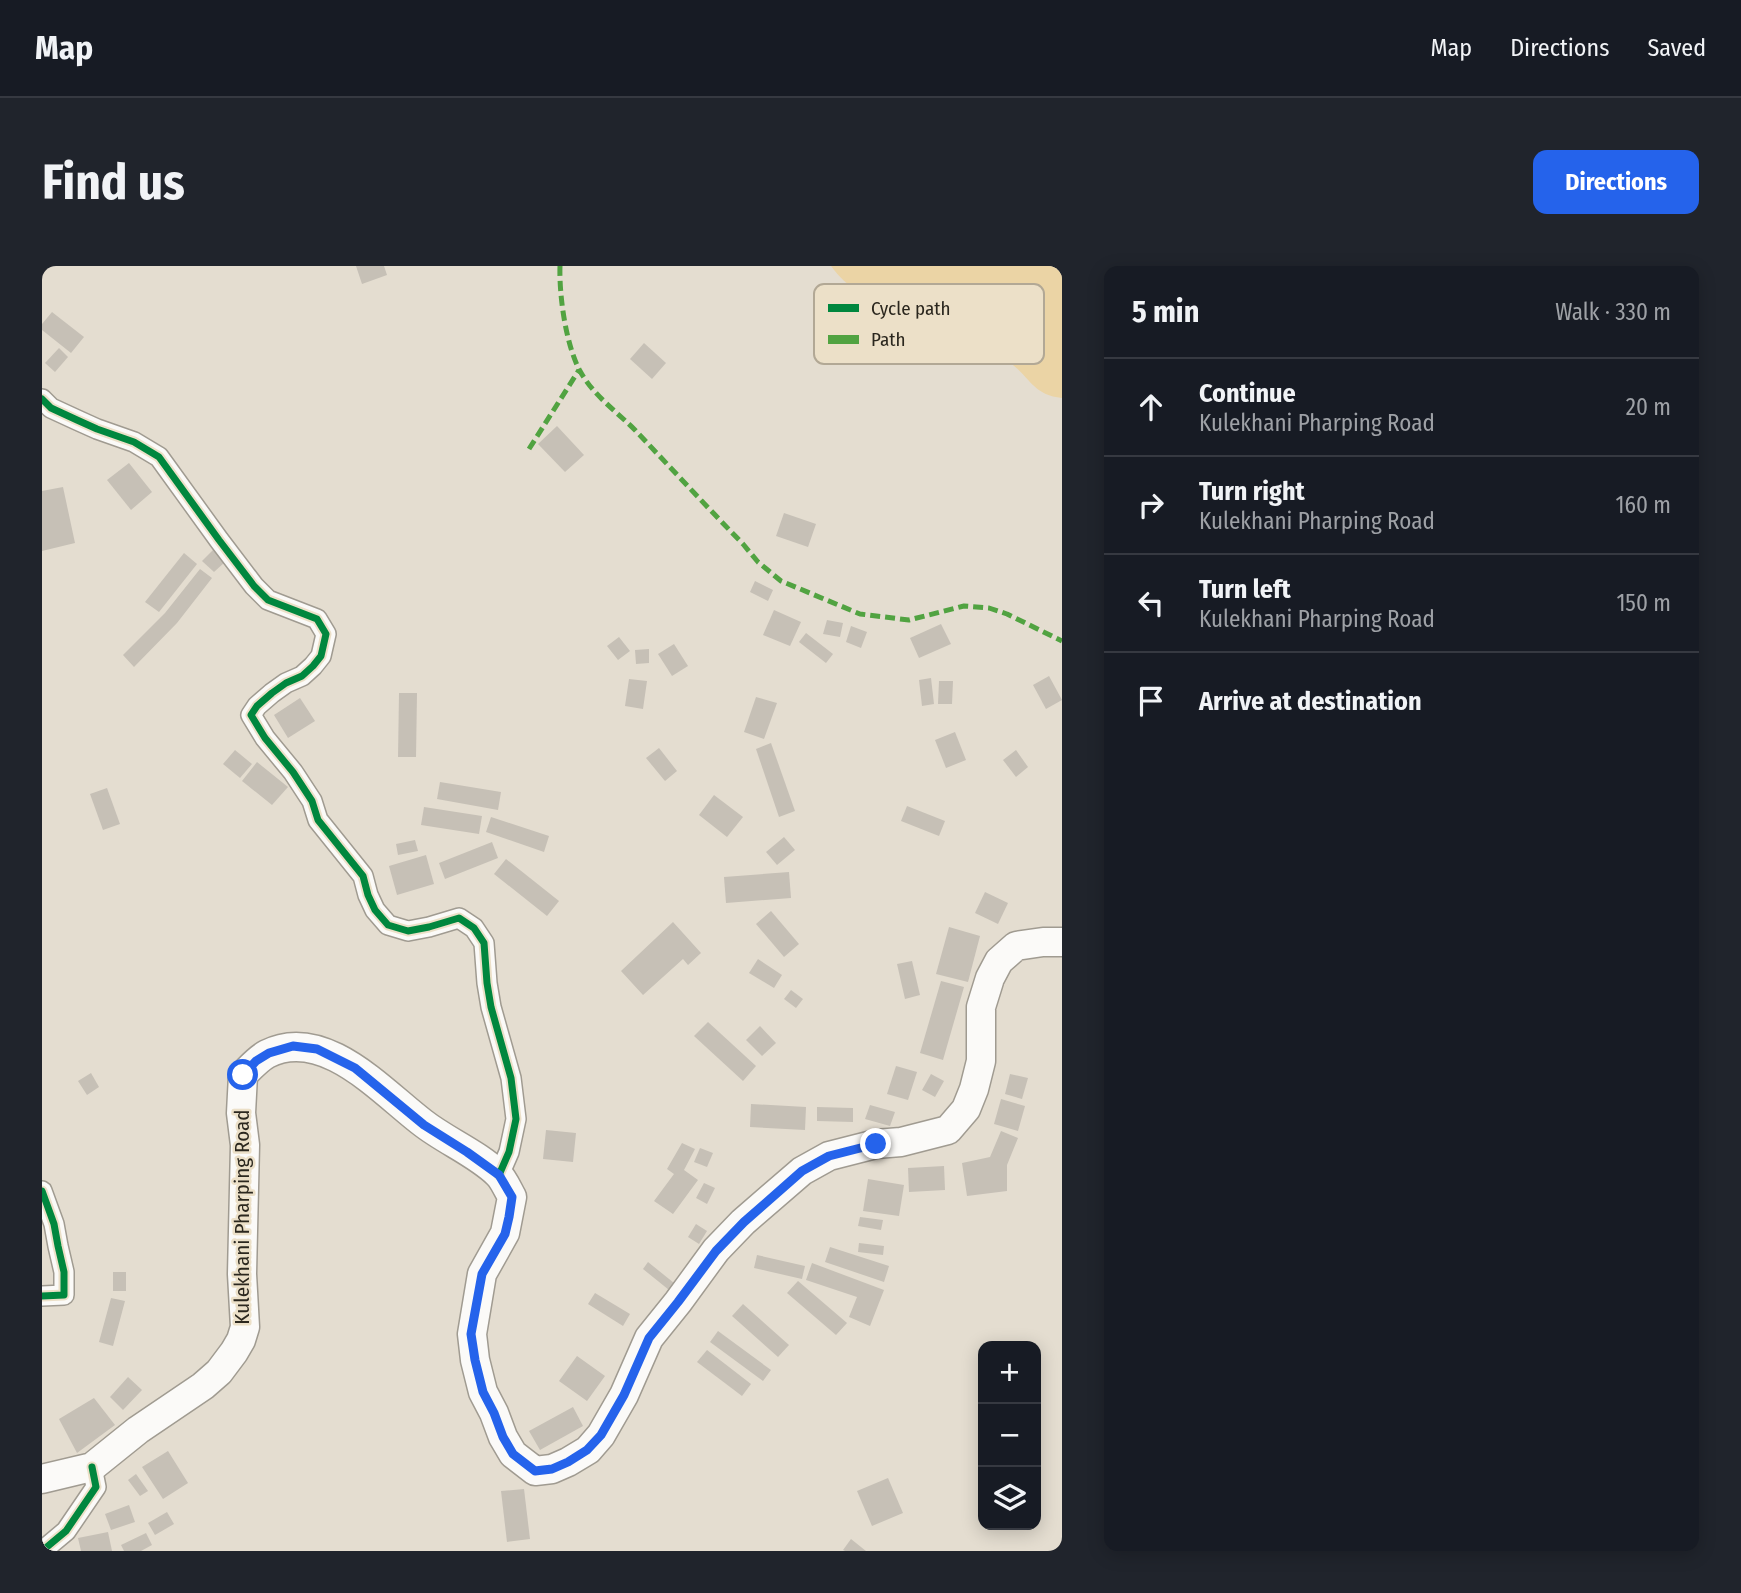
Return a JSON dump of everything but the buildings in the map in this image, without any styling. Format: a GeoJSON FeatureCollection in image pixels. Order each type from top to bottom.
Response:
{"type":"FeatureCollection","features":[{"type":"Feature","properties":{"kind":"main road"},"geometry":{"type":"LineString","coordinates":[[499,1175],[512,1197],[505,1234],[482,1274],[471,1334],[475,1360],[483,1392],[513,1454],[535,1471],[552,1469],[587,1450],[601,1435],[624,1395],[649,1338],[716,1251],[744,1222],[802,1171],[829,1156],[876,1144],[901,1143],[948,1130],[965,1109],[974,1089],[981,1061],[981,1007],[990,978],[999,961],[1016,946],[1062,942]]}},
{"type":"Feature","properties":{"kind":"main road","name":"Kulekhani Pharping Road"},"geometry":{"type":"LineString","coordinates":[[42,1479],[92,1467],[138,1430],[203,1386],[219,1372],[241,1340],[245,1327],[242,1274],[245,1145],[241,1113],[243,1075],[256,1061],[269,1053],[293,1046],[317,1049],[355,1068],[424,1125],[499,1175]]}},
{"type":"Feature","properties":{"kind":"street"},"geometry":{"type":"LineString","coordinates":[[42,400],[51,408],[134,442],[159,457],[254,586],[268,600],[317,619],[326,634],[321,656],[313,666],[302,676],[272,693],[251,715],[265,738],[285,760],[306,791],[318,820],[363,876],[374,910],[388,925],[408,931],[459,918],[474,928],[484,943],[491,1007],[510,1078],[516,1119],[509,1152],[499,1175]]}},
{"type":"Feature","properties":{"kind":"street"},"geometry":{"type":"LineString","coordinates":[[42,1191],[54,1224],[64,1272],[64,1295],[42,1296]]}},
{"type":"Feature","properties":{"kind":"street"},"geometry":{"type":"LineString","coordinates":[[42,1551],[66,1531],[96,1487],[92,1467]]}},
{"type":"Feature","properties":{"kind":"shaded area"},"geometry":{"type":"Polygon","coordinates":[[[831,266],[1062,266],[1062,398],[1037,389],[1012,364],[1044,364],[1044,284],[849,284],[831,266]]]}},
{"type":"Feature","properties":{"kind":"marked path"},"geometry":{"type":"LineString","coordinates":[[560,266],[562,306],[567,334],[585,380],[758,562],[781,581],[860,614],[909,620],[964,606],[989,608],[1062,641]]}},
{"type":"Feature","properties":{"kind":"marked path"},"geometry":{"type":"LineString","coordinates":[[529,449],[579,370]]}},
{"type":"Feature","properties":{"kind":"cycle path"},"geometry":{"type":"LineString","coordinates":[[42,399],[51,408],[134,442],[159,457],[254,586],[268,600],[317,619],[326,634],[321,656],[313,666],[302,676],[272,693],[251,715],[312,801],[318,820],[363,876],[375,910],[388,925],[408,931],[459,918],[474,928],[484,943],[491,1007],[511,1078],[516,1119],[509,1152],[499,1175]]}},
{"type":"Feature","properties":{"kind":"cycle path"},"geometry":{"type":"LineString","coordinates":[[42,1191],[54,1224],[64,1272],[64,1295],[42,1296]]}},
{"type":"Feature","properties":{"kind":"cycle path"},"geometry":{"type":"LineString","coordinates":[[42,1551],[66,1531],[96,1487],[92,1467]]}},
{"type":"Feature","properties":{"kind":"route"},"geometry":{"type":"LineString","coordinates":[[243,1075],[256,1061],[269,1053],[293,1046],[317,1049],[355,1068],[424,1125],[499,1175],[512,1197],[509,1217],[505,1234],[482,1274],[471,1334],[483,1392],[503,1437],[513,1454],[535,1471],[552,1469],[568,1462],[587,1450],[601,1435],[624,1395],[649,1338],[716,1251],[744,1222],[802,1171],[829,1156],[876,1144]]}}]}
